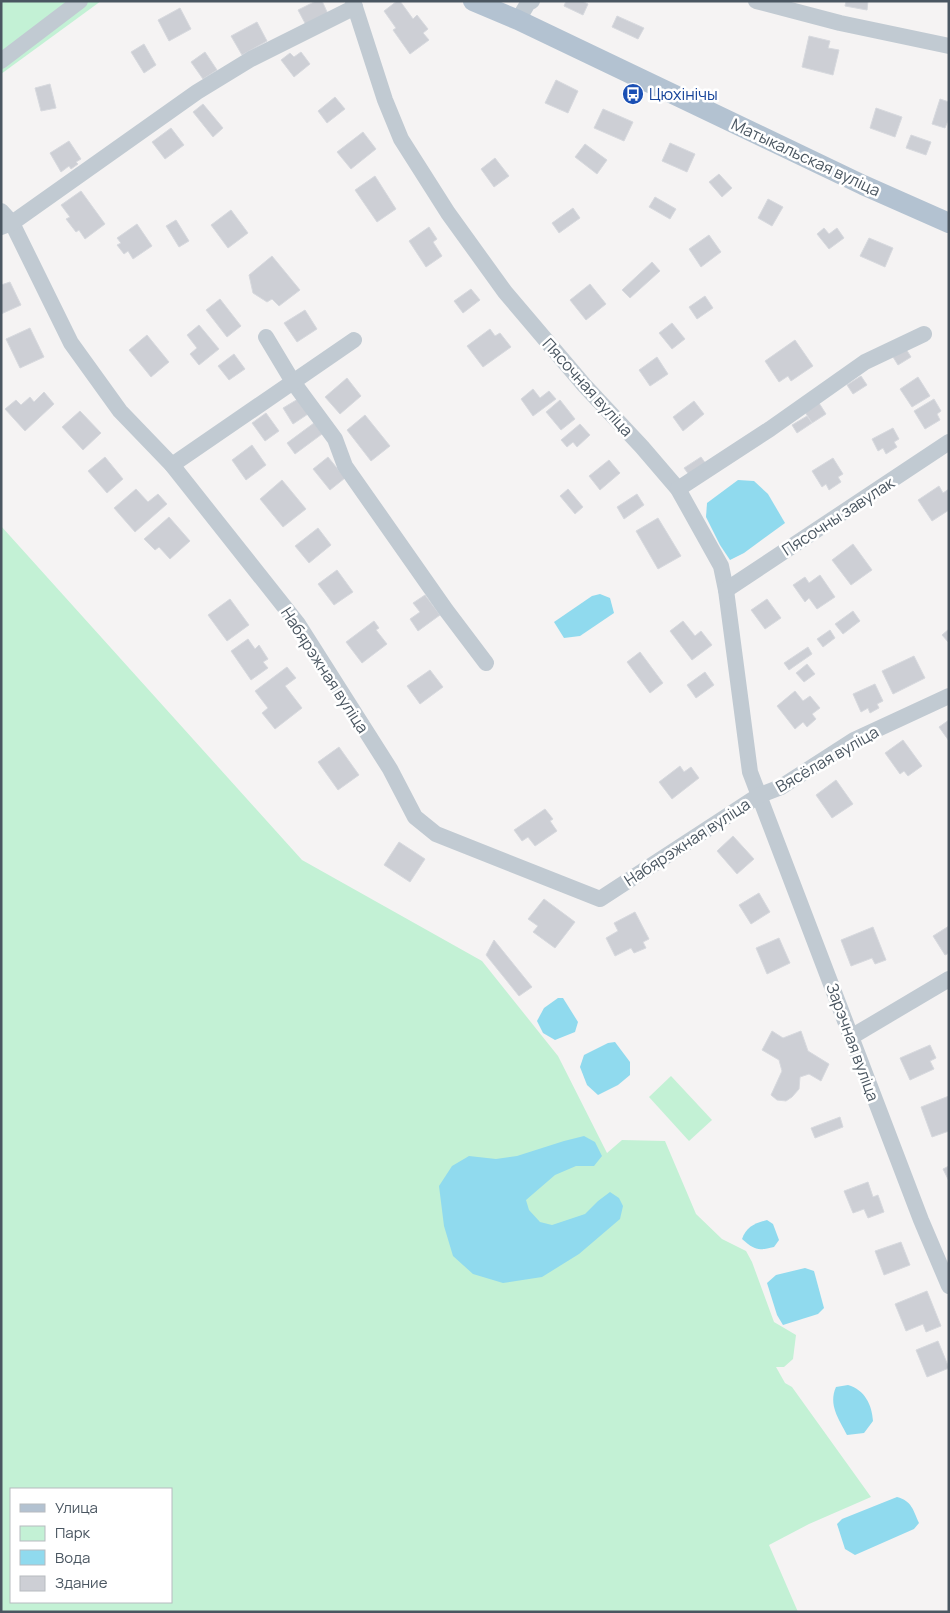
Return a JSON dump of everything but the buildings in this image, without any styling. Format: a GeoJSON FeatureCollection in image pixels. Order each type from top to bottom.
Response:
{"type":"FeatureCollection","features":[{"type":"Feature","properties":{"kind":"main road","name":"Матыкальская вуліца"},"geometry":{"type":"LineString","coordinates":[[473,1],[518,20],[949,223]]}},
{"type":"Feature","properties":{"kind":"street"},"geometry":{"type":"LineString","coordinates":[[1,61],[80,1]]}},
{"type":"Feature","properties":{"kind":"street"},"geometry":{"type":"LineString","coordinates":[[518,20],[528,3],[532,1]]}},
{"type":"Feature","properties":{"kind":"street"},"geometry":{"type":"LineString","coordinates":[[756,1],[840,23],[949,46]]}},
{"type":"Feature","properties":{"kind":"street"},"geometry":{"type":"LineString","coordinates":[[5,220],[197,92],[251,59],[354,4]]}},
{"type":"Feature","properties":{"kind":"street","name":"Пясочная вуліца"},"geometry":{"type":"LineString","coordinates":[[354,4],[385,100],[401,139],[448,213],[505,292],[584,385],[678,488],[721,566],[726,590],[750,772],[758,796]]}},
{"type":"Feature","properties":{"kind":"street","name":"Набярэжная вуліца"},"geometry":{"type":"LineString","coordinates":[[5,220],[71,343],[120,411],[172,465],[298,624],[390,769],[415,817],[436,834],[600,899],[758,796]]}},
{"type":"Feature","properties":{"kind":"street"},"geometry":{"type":"LineString","coordinates":[[678,488],[770,429],[865,362],[924,334]]}},
{"type":"Feature","properties":{"kind":"street"},"geometry":{"type":"LineString","coordinates":[[266,337],[293,382],[334,439],[345,466],[446,610],[486,663]]}},
{"type":"Feature","properties":{"kind":"street"},"geometry":{"type":"LineString","coordinates":[[172,465],[354,340]]}},
{"type":"Feature","properties":{"kind":"street","name":"Пясочны завулак"},"geometry":{"type":"LineString","coordinates":[[726,590],[949,442]]}},
{"type":"Feature","properties":{"kind":"street","name":"Вясёлая вуліца"},"geometry":{"type":"LineString","coordinates":[[758,796],[781,787],[854,740],[949,696]]}},
{"type":"Feature","properties":{"kind":"street","name":"Зарэчная вуліца"},"geometry":{"type":"LineString","coordinates":[[758,796],[800,899],[921,1220],[949,1286]]}},
{"type":"Feature","properties":{"kind":"street"},"geometry":{"type":"LineString","coordinates":[[851,1037],[949,979]]}},
{"type":"Feature","properties":{"kind":"green space"},"geometry":{"type":"Polygon","coordinates":[[[1,1],[101,1],[1,74],[1,1]]]}},
{"type":"Feature","properties":{"kind":"green space"},"geometry":{"type":"Polygon","coordinates":[[[1,526],[302,860],[482,961],[558,1056],[607,1153],[622,1140],[665,1141],[696,1214],[722,1239],[746,1251],[752,1262],[774,1322],[796,1335],[793,1359],[784,1367],[776,1367],[785,1383],[792,1387],[871,1497],[809,1524],[769,1545],[798,1612],[1,1612],[1,526]]]}},
{"type":"Feature","properties":{"kind":"green space"},"geometry":{"type":"Polygon","coordinates":[[[671,1076],[712,1120],[689,1141],[649,1097],[671,1076]]]}},
{"type":"Feature","properties":{"kind":"water"},"geometry":{"type":"Polygon","coordinates":[[[738,480],[754,481],[768,494],[785,523],[744,553],[730,560],[706,517],[707,503],[738,480]]]}},
{"type":"Feature","properties":{"kind":"water"},"geometry":{"type":"Polygon","coordinates":[[[600,594],[610,598],[614,613],[580,636],[564,638],[554,622],[592,596],[600,594]]]}},
{"type":"Feature","properties":{"kind":"water"},"geometry":{"type":"Polygon","coordinates":[[[558,998],[563,998],[578,1022],[575,1032],[555,1040],[543,1033],[537,1021],[544,1008],[558,998]]]}},
{"type":"Feature","properties":{"kind":"water"},"geometry":{"type":"Polygon","coordinates":[[[615,1042],[630,1062],[630,1075],[618,1085],[598,1095],[587,1085],[580,1067],[584,1055],[608,1043],[615,1042]]]}},
{"type":"Feature","properties":{"kind":"water"},"geometry":{"type":"Polygon","coordinates":[[[584,1136],[595,1142],[602,1156],[594,1166],[576,1166],[555,1175],[526,1200],[529,1210],[540,1222],[552,1225],[585,1214],[610,1192],[619,1198],[623,1206],[620,1219],[579,1254],[542,1277],[503,1283],[473,1274],[453,1256],[444,1226],[439,1186],[452,1166],[469,1156],[496,1159],[517,1156],[584,1136]]]}},
{"type":"Feature","properties":{"kind":"water"},"geometry":{"type":"Polygon","coordinates":[[[767,1220],[773,1224],[779,1240],[774,1247],[756,1249],[742,1239],[746,1231],[752,1226],[767,1220]]]}},
{"type":"Feature","properties":{"kind":"water"},"geometry":{"type":"Polygon","coordinates":[[[805,1268],[814,1271],[824,1308],[818,1314],[783,1325],[777,1315],[767,1283],[776,1275],[805,1268]]]}},
{"type":"Feature","properties":{"kind":"water"},"geometry":{"type":"Polygon","coordinates":[[[848,1385],[863,1394],[871,1409],[873,1421],[864,1433],[847,1435],[834,1406],[833,1400],[836,1387],[848,1385]]]}},
{"type":"Feature","properties":{"kind":"water"},"geometry":{"type":"Polygon","coordinates":[[[897,1497],[906,1501],[913,1510],[919,1523],[914,1529],[855,1555],[845,1549],[837,1524],[842,1519],[897,1497]]]}},
{"type":"Feature","properties":{"kind":"place","name":"Цюхінічы"},"geometry":{"type":"Point","coordinates":[633,94]}}]}
